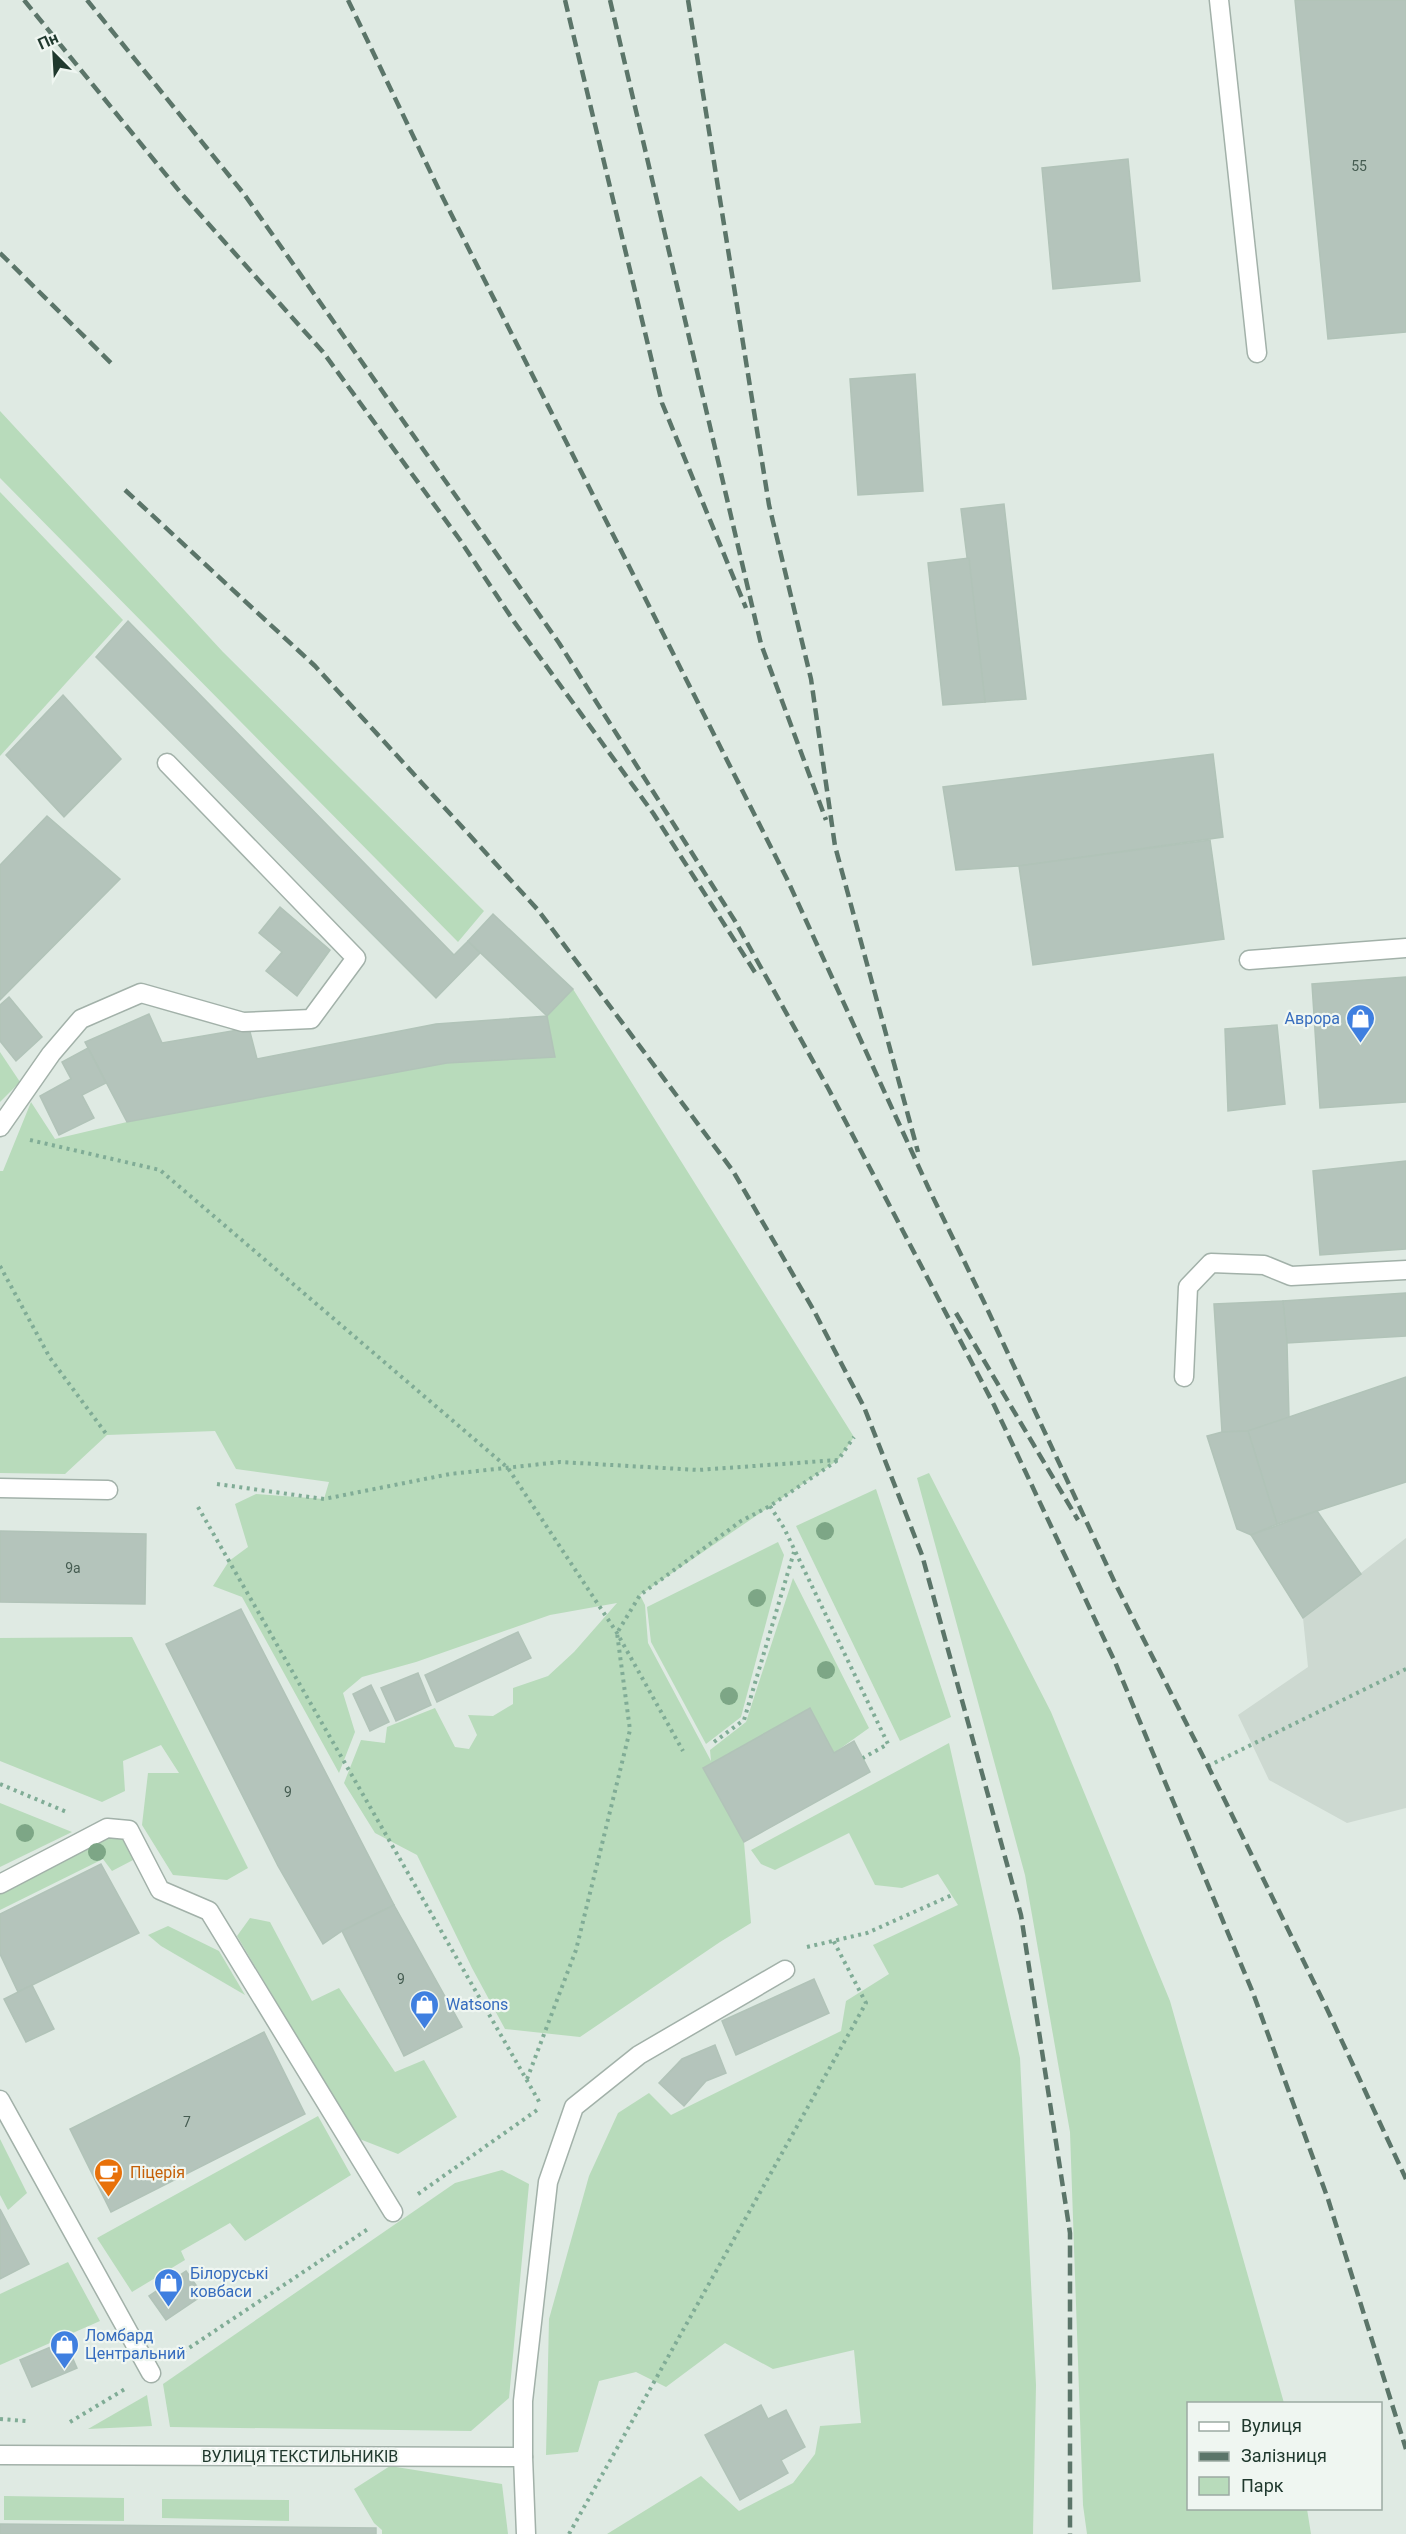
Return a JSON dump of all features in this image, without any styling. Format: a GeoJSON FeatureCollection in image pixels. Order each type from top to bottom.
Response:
{"type":"FeatureCollection","features":[{"type":"Feature","properties":{"kind":"street"},"geometry":{"type":"LineString","coordinates":[[1219,0],[1257,353]]}},
{"type":"Feature","properties":{"kind":"street"},"geometry":{"type":"LineString","coordinates":[[0,1127],[51,1054],[81,1018],[141,993],[243,1022],[311,1019],[356,958],[167,763]]}},
{"type":"Feature","properties":{"kind":"street"},"geometry":{"type":"LineString","coordinates":[[1249,960],[1406,948]]}},
{"type":"Feature","properties":{"kind":"street"},"geometry":{"type":"LineString","coordinates":[[1184,1377],[1188,1287],[1211,1263],[1264,1265],[1291,1276],[1406,1270]]}},
{"type":"Feature","properties":{"kind":"street"},"geometry":{"type":"LineString","coordinates":[[0,1488],[108,1490]]}},
{"type":"Feature","properties":{"kind":"street"},"geometry":{"type":"LineString","coordinates":[[0,1884],[107,1828],[129,1830],[160,1890],[208,1911],[393,2212]]}},
{"type":"Feature","properties":{"kind":"street"},"geometry":{"type":"LineString","coordinates":[[526,2534],[523,2401],[548,2182],[574,2108],[639,2055],[785,1970]]}},
{"type":"Feature","properties":{"kind":"street"},"geometry":{"type":"LineString","coordinates":[[0,2100],[152,2373]]}},
{"type":"Feature","properties":{"kind":"street","name":"ВУЛИЦЯ ТЕКСТИЛЬНИКІВ"},"geometry":{"type":"LineString","coordinates":[[0,2455],[523,2457]]}},
{"type":"Feature","properties":{"kind":"path"},"geometry":{"type":"LineString","coordinates":[[23,1138],[160,1170],[507,1468],[617,1633],[683,1751]]}},
{"type":"Feature","properties":{"kind":"path"},"geometry":{"type":"LineString","coordinates":[[0,1266],[50,1359],[106,1435]]}},
{"type":"Feature","properties":{"kind":"path"},"geometry":{"type":"LineString","coordinates":[[527,2079],[576,1950],[630,1730],[617,1633],[640,1595],[741,1521],[770,1506],[838,1460],[854,1437]]}},
{"type":"Feature","properties":{"kind":"path"},"geometry":{"type":"LineString","coordinates":[[217,1485],[324,1498],[450,1474],[560,1462],[698,1470],[838,1460]]}},
{"type":"Feature","properties":{"kind":"path"},"geometry":{"type":"LineString","coordinates":[[770,1506],[888,1744],[863,1758]]}},
{"type":"Feature","properties":{"kind":"path"},"geometry":{"type":"LineString","coordinates":[[198,1508],[542,2107]]}},
{"type":"Feature","properties":{"kind":"path"},"geometry":{"type":"LineString","coordinates":[[714,1742],[744,1720],[794,1551]]}},
{"type":"Feature","properties":{"kind":"path"},"geometry":{"type":"LineString","coordinates":[[1208,1766],[1406,1669]]}},
{"type":"Feature","properties":{"kind":"path"},"geometry":{"type":"LineString","coordinates":[[0,1785],[107,1828]]}},
{"type":"Feature","properties":{"kind":"path"},"geometry":{"type":"LineString","coordinates":[[800,1949],[867,1933],[952,1895]]}},
{"type":"Feature","properties":{"kind":"path"},"geometry":{"type":"LineString","coordinates":[[569,2534],[866,2003],[833,1940]]}},
{"type":"Feature","properties":{"kind":"path"},"geometry":{"type":"LineString","coordinates":[[69,2423],[152,2373],[393,2212],[552,2100]]}},
{"type":"Feature","properties":{"kind":"path"},"geometry":{"type":"LineString","coordinates":[[0,2419],[34,2421]]}},
{"type":"Feature","properties":{"kind":"shaded area"},"geometry":{"type":"Polygon","coordinates":[[[1406,1538],[1406,1808],[1347,1823],[1269,1780],[1238,1715],[1308,1667],[1303,1618],[1406,1538]]]}},
{"type":"Feature","properties":{"kind":"green space"},"geometry":{"type":"Polygon","coordinates":[[[0,411],[223,652],[484,911],[458,942],[0,478],[0,411]]]}},
{"type":"Feature","properties":{"kind":"green space"},"geometry":{"type":"Polygon","coordinates":[[[0,492],[123,620],[0,756],[0,492]]]}},
{"type":"Feature","properties":{"kind":"green space"},"geometry":{"type":"Polygon","coordinates":[[[573,989],[854,1437],[838,1460],[640,1595],[645,1605],[648,1643],[711,1761],[710,1750],[746,1722],[793,1578],[869,1728],[834,1753],[810,1708],[703,1768],[744,1842],[751,1923],[580,2037],[505,2029],[472,1968],[417,1855],[375,1833],[344,1783],[361,1740],[385,1743],[387,1727],[435,1708],[455,1747],[469,1749],[477,1735],[468,1715],[493,1716],[513,1704],[513,1688],[548,1676],[574,1652],[617,1603],[550,1615],[416,1662],[362,1677],[343,1693],[355,1732],[339,1773],[242,1597],[213,1586],[229,1561],[248,1547],[235,1504],[256,1494],[324,1499],[329,1482],[236,1469],[215,1431],[107,1435],[65,1474],[0,1473],[0,1171],[3,1171],[31,1102],[55,1139],[127,1122],[447,1063],[555,1057],[547,1016],[573,989]]]}},
{"type":"Feature","properties":{"kind":"green space"},"geometry":{"type":"Polygon","coordinates":[[[0,1052],[20,1082],[0,1102],[0,1052]]]}},
{"type":"Feature","properties":{"kind":"green space"},"geometry":{"type":"Polygon","coordinates":[[[929,1473],[1051,1712],[1170,2001],[1284,2402],[1187,2402],[1187,2510],[1307,2510],[1311,2534],[1087,2534],[1083,2505],[1070,2132],[1025,1875],[917,1478],[929,1473]]]}},
{"type":"Feature","properties":{"kind":"green space"},"geometry":{"type":"Polygon","coordinates":[[[876,1489],[951,1717],[900,1741],[796,1526],[876,1489]]]}},
{"type":"Feature","properties":{"kind":"green space"},"geometry":{"type":"Polygon","coordinates":[[[778,1542],[784,1555],[741,1717],[706,1744],[651,1642],[647,1607],[778,1542]]]}},
{"type":"Feature","properties":{"kind":"green space"},"geometry":{"type":"Polygon","coordinates":[[[132,1637],[248,1868],[227,1880],[173,1875],[142,1825],[148,1773],[179,1773],[161,1745],[123,1761],[125,1791],[102,1802],[0,1761],[0,1638],[132,1637]]]}},
{"type":"Feature","properties":{"kind":"green space"},"geometry":{"type":"Polygon","coordinates":[[[949,1743],[1020,2058],[1036,2385],[1033,2534],[607,2534],[701,2476],[739,2511],[793,2483],[815,2454],[820,2426],[861,2423],[854,2350],[773,2369],[725,2343],[666,2387],[636,2372],[599,2381],[578,2452],[546,2455],[549,2319],[589,2176],[618,2113],[649,2093],[671,2115],[841,2031],[846,2001],[889,1974],[873,1945],[958,1905],[938,1874],[902,1888],[875,1885],[849,1833],[775,1870],[761,1864],[751,1850],[949,1743]]]}},
{"type":"Feature","properties":{"kind":"green space"},"geometry":{"type":"Polygon","coordinates":[[[0,1803],[72,1832],[0,1867],[0,1803]]]}},
{"type":"Feature","properties":{"kind":"green space"},"geometry":{"type":"Polygon","coordinates":[[[110,1836],[125,1838],[135,1859],[112,1871],[103,1859],[0,1910],[0,1893],[110,1836]]]}},
{"type":"Feature","properties":{"kind":"green space"},"geometry":{"type":"Polygon","coordinates":[[[250,1918],[270,1922],[312,2001],[339,1988],[395,2072],[424,2060],[457,2117],[398,2154],[357,2138],[237,1936],[250,1918]]]}},
{"type":"Feature","properties":{"kind":"green space"},"geometry":{"type":"Polygon","coordinates":[[[168,1926],[219,1951],[245,1995],[161,1946],[148,1935],[168,1926]]]}},
{"type":"Feature","properties":{"kind":"green space"},"geometry":{"type":"Polygon","coordinates":[[[318,2116],[351,2175],[245,2241],[230,2223],[181,2251],[185,2260],[132,2292],[97,2238],[318,2116]]]}},
{"type":"Feature","properties":{"kind":"green space"},"geometry":{"type":"Polygon","coordinates":[[[0,2139],[27,2193],[8,2210],[0,2195],[0,2139]]]}},
{"type":"Feature","properties":{"kind":"green space"},"geometry":{"type":"Polygon","coordinates":[[[502,2170],[529,2184],[509,2398],[471,2431],[170,2427],[163,2384],[455,2183],[502,2170]]]}},
{"type":"Feature","properties":{"kind":"green space"},"geometry":{"type":"Polygon","coordinates":[[[68,2262],[100,2321],[0,2365],[0,2294],[68,2262]]]}},
{"type":"Feature","properties":{"kind":"green space"},"geometry":{"type":"Polygon","coordinates":[[[147,2395],[152,2426],[88,2429],[147,2395]]]}},
{"type":"Feature","properties":{"kind":"green space"},"geometry":{"type":"Polygon","coordinates":[[[390,2466],[502,2484],[508,2534],[382,2534],[382,2530],[374,2523],[354,2489],[390,2466]]]}},
{"type":"Feature","properties":{"kind":"green space"},"geometry":{"type":"Polygon","coordinates":[[[4,2496],[124,2498],[124,2521],[4,2520],[4,2496]]]}},
{"type":"Feature","properties":{"kind":"green space"},"geometry":{"type":"Polygon","coordinates":[[[162,2499],[289,2500],[289,2521],[162,2518],[162,2499]]]}},
{"type":"Feature","properties":{"kind":"building"},"geometry":{"type":"Polygon","coordinates":[[[1295,0],[1406,0],[1406,332],[1328,339],[1295,0]]]}},
{"type":"Feature","properties":{"kind":"building"},"geometry":{"type":"Polygon","coordinates":[[[1128,159],[1140,281],[1053,289],[1042,168],[1128,159]]]}},
{"type":"Feature","properties":{"kind":"building"},"geometry":{"type":"Polygon","coordinates":[[[915,374],[923,491],[858,495],[850,379],[915,374]]]}},
{"type":"Feature","properties":{"kind":"building"},"geometry":{"type":"Polygon","coordinates":[[[1004,504],[1026,699],[985,702],[961,509],[1004,504]]]}},
{"type":"Feature","properties":{"kind":"building"},"geometry":{"type":"Polygon","coordinates":[[[969,558],[985,702],[943,705],[928,563],[969,558]]]}},
{"type":"Feature","properties":{"kind":"building"},"geometry":{"type":"Polygon","coordinates":[[[128,621],[454,955],[468,941],[480,953],[436,998],[96,657],[128,621]]]}},
{"type":"Feature","properties":{"kind":"building"},"geometry":{"type":"Polygon","coordinates":[[[63,695],[121,759],[64,817],[6,755],[63,695]]]}},
{"type":"Feature","properties":{"kind":"building"},"geometry":{"type":"Polygon","coordinates":[[[1213,754],[1223,837],[1019,866],[956,870],[943,787],[1213,754]]]}},
{"type":"Feature","properties":{"kind":"building"},"geometry":{"type":"Polygon","coordinates":[[[47,816],[120,879],[0,1000],[0,865],[47,816]]]}},
{"type":"Feature","properties":{"kind":"building"},"geometry":{"type":"Polygon","coordinates":[[[1210,840],[1224,939],[1033,965],[1019,866],[1210,840]]]}},
{"type":"Feature","properties":{"kind":"building"},"geometry":{"type":"Polygon","coordinates":[[[280,907],[330,950],[297,996],[266,971],[282,952],[259,933],[280,907]]]}},
{"type":"Feature","properties":{"kind":"building"},"geometry":{"type":"Polygon","coordinates":[[[493,914],[573,989],[547,1016],[468,941],[493,914]]]}},
{"type":"Feature","properties":{"kind":"building","name":"Аврора"},"geometry":{"type":"Polygon","coordinates":[[[1406,977],[1406,1102],[1320,1108],[1312,984],[1406,977]]]}},
{"type":"Feature","properties":{"kind":"building"},"geometry":{"type":"Polygon","coordinates":[[[9,997],[42,1037],[16,1061],[0,1041],[0,1005],[9,997]]]}},
{"type":"Feature","properties":{"kind":"building"},"geometry":{"type":"Polygon","coordinates":[[[149,1014],[162,1043],[249,1028],[257,1059],[436,1024],[547,1016],[555,1057],[447,1063],[127,1122],[85,1042],[149,1014]]]}},
{"type":"Feature","properties":{"kind":"building"},"geometry":{"type":"Polygon","coordinates":[[[1277,1025],[1285,1104],[1228,1111],[1225,1029],[1277,1025]]]}},
{"type":"Feature","properties":{"kind":"building"},"geometry":{"type":"Polygon","coordinates":[[[88,1048],[106,1083],[82,1095],[94,1118],[59,1135],[40,1096],[71,1079],[62,1062],[88,1048]]]}},
{"type":"Feature","properties":{"kind":"building"},"geometry":{"type":"Polygon","coordinates":[[[1406,1161],[1406,1249],[1320,1255],[1313,1171],[1406,1161]]]}},
{"type":"Feature","properties":{"kind":"building"},"geometry":{"type":"Polygon","coordinates":[[[1406,1293],[1406,1336],[1287,1343],[1283,1301],[1406,1293]]]}},
{"type":"Feature","properties":{"kind":"building"},"geometry":{"type":"Polygon","coordinates":[[[1283,1301],[1287,1343],[1289,1418],[1248,1431],[1222,1432],[1214,1304],[1283,1301]]]}},
{"type":"Feature","properties":{"kind":"building"},"geometry":{"type":"Polygon","coordinates":[[[1406,1377],[1406,1482],[1277,1524],[1248,1431],[1406,1377]]]}},
{"type":"Feature","properties":{"kind":"building"},"geometry":{"type":"Polygon","coordinates":[[[1248,1431],[1277,1524],[1251,1535],[1237,1529],[1207,1436],[1222,1432],[1248,1431]]]}},
{"type":"Feature","properties":{"kind":"building"},"geometry":{"type":"Polygon","coordinates":[[[1317,1511],[1361,1574],[1303,1618],[1251,1535],[1317,1511]]]}},
{"type":"Feature","properties":{"kind":"building"},"geometry":{"type":"Polygon","coordinates":[[[0,1531],[146,1534],[145,1604],[0,1602],[0,1531]]]}},
{"type":"Feature","properties":{"kind":"building"},"geometry":{"type":"Polygon","coordinates":[[[241,1609],[394,1905],[342,1931],[323,1944],[278,1866],[166,1644],[241,1609]]]}},
{"type":"Feature","properties":{"kind":"building"},"geometry":{"type":"Polygon","coordinates":[[[518,1632],[531,1658],[437,1702],[425,1675],[518,1632]]]}},
{"type":"Feature","properties":{"kind":"building"},"geometry":{"type":"Polygon","coordinates":[[[418,1673],[431,1705],[396,1721],[381,1688],[418,1673]]]}},
{"type":"Feature","properties":{"kind":"building"},"geometry":{"type":"Polygon","coordinates":[[[371,1685],[389,1722],[370,1731],[353,1694],[371,1685]]]}},
{"type":"Feature","properties":{"kind":"building"},"geometry":{"type":"Polygon","coordinates":[[[810,1708],[834,1753],[854,1741],[870,1772],[744,1842],[703,1768],[810,1708]]]}},
{"type":"Feature","properties":{"kind":"building"},"geometry":{"type":"Polygon","coordinates":[[[101,1864],[139,1933],[18,1992],[0,1954],[0,1914],[101,1864]]]}},
{"type":"Feature","properties":{"kind":"building"},"geometry":{"type":"Polygon","coordinates":[[[394,1905],[462,2027],[404,2056],[342,1931],[394,1905]]]}},
{"type":"Feature","properties":{"kind":"building"},"geometry":{"type":"Polygon","coordinates":[[[814,1979],[829,2013],[736,2055],[722,2021],[814,1979]]]}},
{"type":"Feature","properties":{"kind":"building"},"geometry":{"type":"Polygon","coordinates":[[[32,1985],[54,2029],[26,2042],[4,1999],[32,1985]]]}},
{"type":"Feature","properties":{"kind":"building"},"geometry":{"type":"Polygon","coordinates":[[[264,2032],[305,2114],[111,2212],[70,2129],[264,2032]]]}},
{"type":"Feature","properties":{"kind":"building"},"geometry":{"type":"Polygon","coordinates":[[[715,2045],[726,2073],[706,2081],[684,2106],[659,2083],[682,2059],[715,2045]]]}},
{"type":"Feature","properties":{"kind":"building"},"geometry":{"type":"Polygon","coordinates":[[[0,2209],[29,2264],[0,2279],[0,2209]]]}},
{"type":"Feature","properties":{"kind":"building"},"geometry":{"type":"Polygon","coordinates":[[[186,2271],[203,2295],[166,2320],[149,2296],[186,2271]]]}},
{"type":"Feature","properties":{"kind":"building"},"geometry":{"type":"Polygon","coordinates":[[[65,2341],[77,2368],[32,2387],[20,2360],[65,2341]]]}},
{"type":"Feature","properties":{"kind":"building"},"geometry":{"type":"Polygon","coordinates":[[[761,2405],[768,2419],[786,2410],[805,2447],[781,2460],[788,2473],[740,2500],[705,2435],[761,2405]]]}},
{"type":"Feature","properties":{"kind":"building"},"geometry":{"type":"Polygon","coordinates":[[[0,2524],[376,2528],[376,2534],[0,2534],[0,2524]]]}},
{"type":"Feature","properties":{"kind":"railway"},"geometry":{"type":"LineString","coordinates":[[24,0],[180,192],[323,352],[460,540],[515,623],[653,813],[758,977]]}},
{"type":"Feature","properties":{"kind":"railway"},"geometry":{"type":"LineString","coordinates":[[87,0],[244,194],[559,643],[735,921],[828,1088],[994,1405],[1115,1662],[1253,1993],[1328,2199],[1406,2449]]}},
{"type":"Feature","properties":{"kind":"railway"},"geometry":{"type":"LineString","coordinates":[[348,0],[440,192],[787,879],[928,1187],[1116,1585],[1327,2009],[1406,2179]]}},
{"type":"Feature","properties":{"kind":"railway"},"geometry":{"type":"LineString","coordinates":[[565,0],[662,403],[746,608]]}},
{"type":"Feature","properties":{"kind":"railway"},"geometry":{"type":"LineString","coordinates":[[610,0],[761,644],[826,820]]}},
{"type":"Feature","properties":{"kind":"railway"},"geometry":{"type":"LineString","coordinates":[[688,0],[769,505],[811,679],[835,846],[918,1152]]}},
{"type":"Feature","properties":{"kind":"railway"},"geometry":{"type":"LineString","coordinates":[[0,253],[111,363]]}},
{"type":"Feature","properties":{"kind":"railway"},"geometry":{"type":"LineString","coordinates":[[125,490],[315,666],[538,910],[733,1171],[813,1309],[864,1407],[922,1555],[1021,1915],[1070,2233],[1070,2534]]}},
{"type":"Feature","properties":{"kind":"railway"},"geometry":{"type":"LineString","coordinates":[[956,1313],[1078,1520]]}},
{"type":"Feature","properties":{"kind":"place","name":"Аврора"},"geometry":{"type":"Point","coordinates":[1361,1044]}},
{"type":"Feature","properties":{"kind":"place","name":"Watsons"},"geometry":{"type":"Point","coordinates":[425,2030]}},
{"type":"Feature","properties":{"kind":"place","name":"Піцерія"},"geometry":{"type":"Point","coordinates":[109,2198]}},
{"type":"Feature","properties":{"kind":"place","name":"Білоруські ковбаси"},"geometry":{"type":"Point","coordinates":[169,2308]}},
{"type":"Feature","properties":{"kind":"place","name":"Ломбард Центральний"},"geometry":{"type":"Point","coordinates":[64,2370]}}]}
